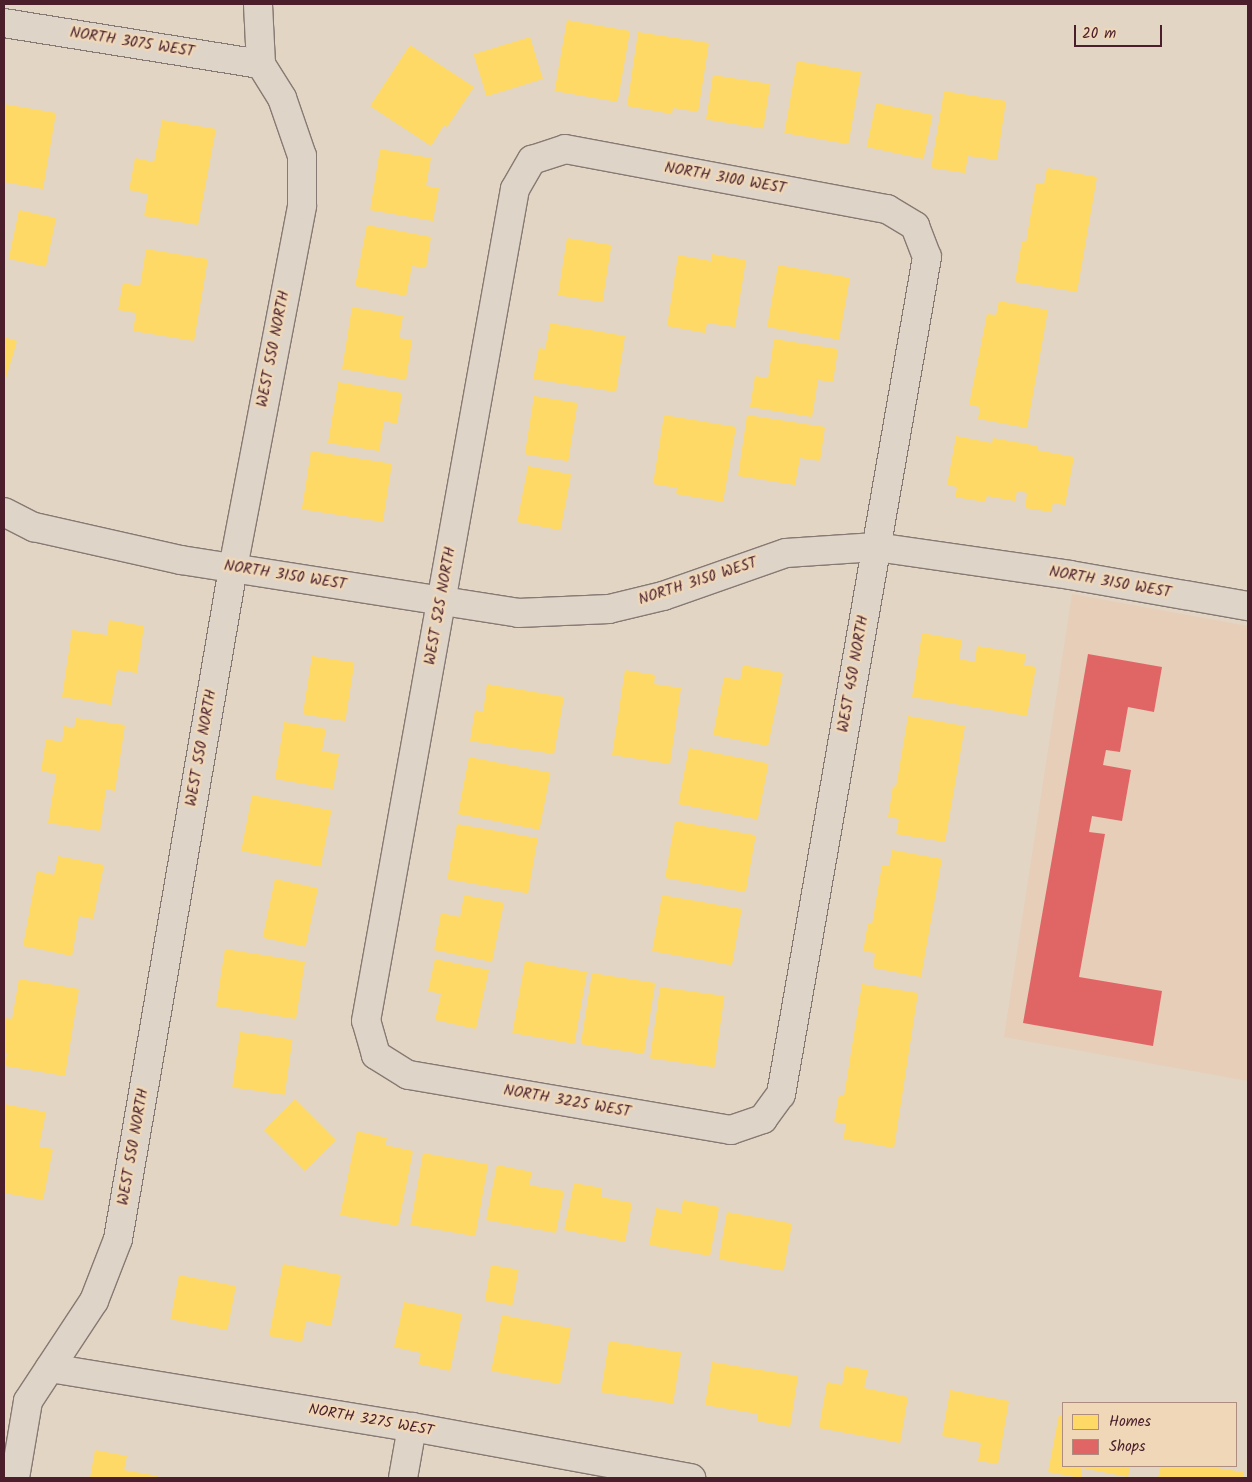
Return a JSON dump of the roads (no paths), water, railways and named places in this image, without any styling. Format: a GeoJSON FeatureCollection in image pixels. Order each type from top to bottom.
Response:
{"type":"FeatureCollection","features":[{"type":"Feature","properties":{"kind":"street","name":"WEST 550 NORTH"},"geometry":{"type":"LineString","coordinates":[[15,1478],[28,1401],[94,1301],[118,1239],[233,568],[302,205],[302,156],[282,98],[261,64],[258,4]]}},
{"type":"Feature","properties":{"kind":"street","name":"NORTH 3075 WEST"},"geometry":{"type":"LineString","coordinates":[[4,23],[261,64]]}},
{"type":"Feature","properties":{"kind":"street","name":"NORTH 3100 WEST"},"geometry":{"type":"LineString","coordinates":[[532,160],[565,149],[887,209],[915,226]]}},
{"type":"Feature","properties":{"kind":"street","name":"WEST 525 NORTH"},"geometry":{"type":"LineString","coordinates":[[376,1054],[366,1021],[515,188],[532,160]]}},
{"type":"Feature","properties":{"kind":"street","name":"WEST 450 NORTH"},"geometry":{"type":"LineString","coordinates":[[763,1118],[781,1094],[927,257],[915,226]]}},
{"type":"Feature","properties":{"kind":"street","name":"NORTH 3150 WEST"},"geometry":{"type":"LineString","coordinates":[[4,512],[34,528],[180,560],[518,612],[609,609],[663,596],[786,552],[876,547],[1070,575],[1248,606]]}},
{"type":"Feature","properties":{"kind":"street","name":"NORTH 3225 WEST"},"geometry":{"type":"LineString","coordinates":[[376,1054],[408,1075],[730,1130],[763,1118]]}},
{"type":"Feature","properties":{"kind":"street","name":"NORTH 3275 WEST"},"geometry":{"type":"LineString","coordinates":[[50,1368],[412,1427],[691,1478]]}},
{"type":"Feature","properties":{"kind":"street"},"geometry":{"type":"LineString","coordinates":[[403,1478],[412,1427]]}}]}
